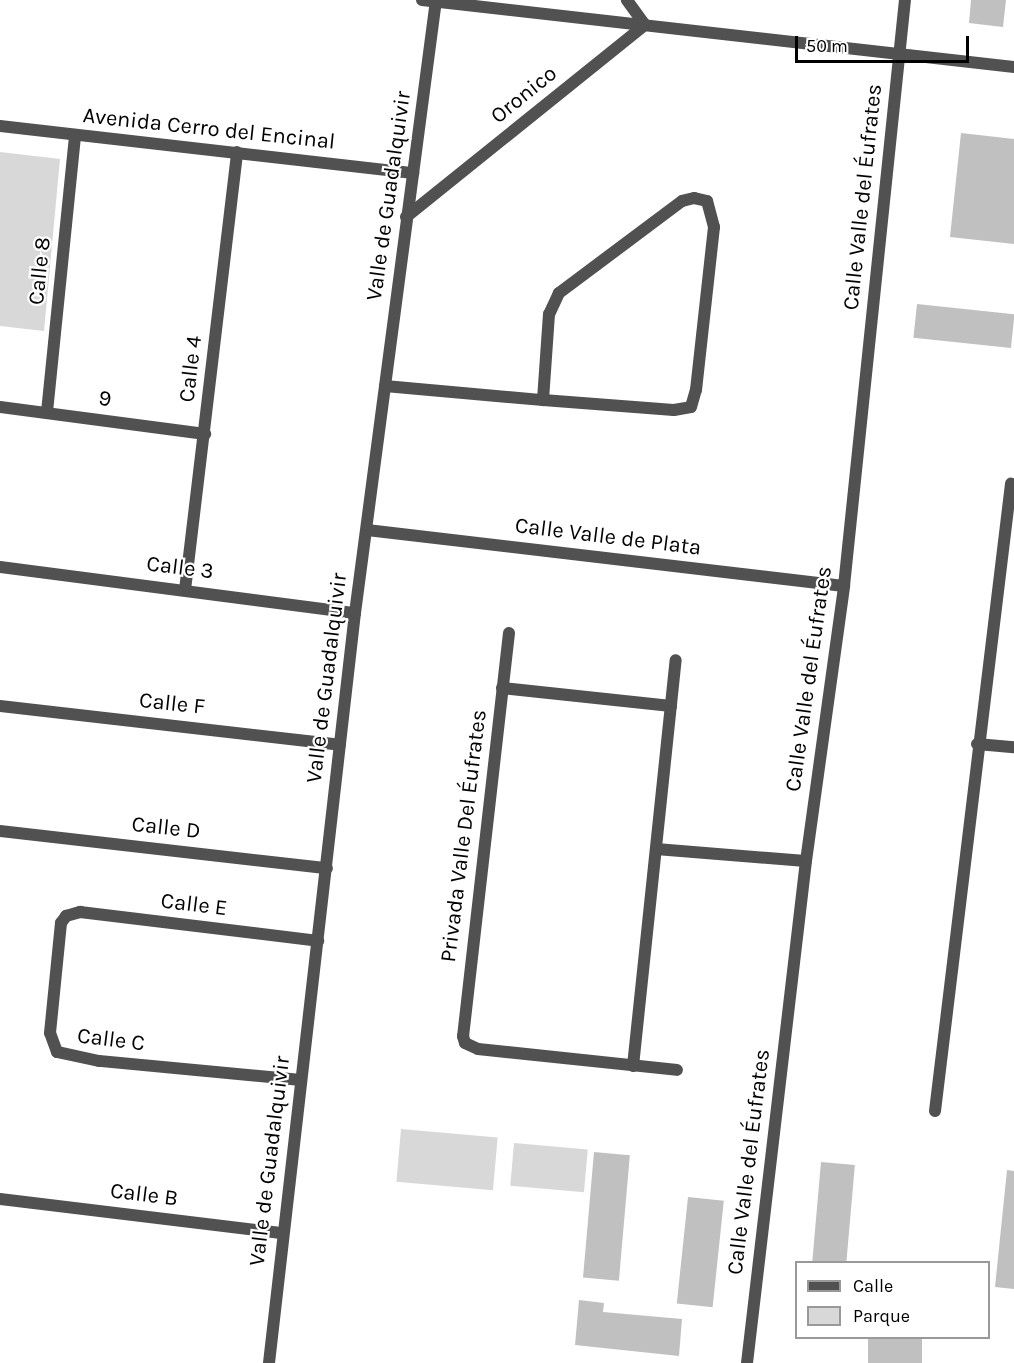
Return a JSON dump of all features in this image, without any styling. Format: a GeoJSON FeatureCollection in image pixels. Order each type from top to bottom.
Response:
{"type":"FeatureCollection","features":[{"type":"Feature","properties":{"kind":"street"},"geometry":{"type":"LineString","coordinates":[[422,0],[899,52],[1014,67]]}},
{"type":"Feature","properties":{"kind":"street"},"geometry":{"type":"LineString","coordinates":[[627,0],[645,25]]}},
{"type":"Feature","properties":{"kind":"street","name":"Calle Valle del Éufrates"},"geometry":{"type":"LineString","coordinates":[[747,1363],[806,861],[844,586],[904,0]]}},
{"type":"Feature","properties":{"kind":"street","name":"Valle de Guadalquivir"},"geometry":{"type":"LineString","coordinates":[[269,1363],[355,613],[436,1]]}},
{"type":"Feature","properties":{"kind":"street","name":"Oronico"},"geometry":{"type":"LineString","coordinates":[[406,217],[645,25]]}},
{"type":"Feature","properties":{"kind":"street","name":"Avenida Cerro del Encinal"},"geometry":{"type":"LineString","coordinates":[[0,126],[413,173]]}},
{"type":"Feature","properties":{"kind":"street","name":"Calle 8"},"geometry":{"type":"LineString","coordinates":[[47,412],[75,135]]}},
{"type":"Feature","properties":{"kind":"street","name":"Calle 4"},"geometry":{"type":"LineString","coordinates":[[185,590],[237,152]]}},
{"type":"Feature","properties":{"kind":"street"},"geometry":{"type":"LineString","coordinates":[[385,386],[543,400],[674,410],[691,407],[696,390],[714,227],[707,201],[694,198],[682,201],[559,293],[549,314],[543,400]]}},
{"type":"Feature","properties":{"kind":"street","name":"9"},"geometry":{"type":"LineString","coordinates":[[0,407],[205,434]]}},
{"type":"Feature","properties":{"kind":"street"},"geometry":{"type":"LineString","coordinates":[[935,1111],[977,744],[1011,484]]}},
{"type":"Feature","properties":{"kind":"street","name":"Calle Valle de Plata"},"geometry":{"type":"LineString","coordinates":[[367,530],[844,586]]}},
{"type":"Feature","properties":{"kind":"street","name":"Calle 3"},"geometry":{"type":"LineString","coordinates":[[0,567],[355,613]]}},
{"type":"Feature","properties":{"kind":"street","name":"Privada Valle Del Éufrates"},"geometry":{"type":"LineString","coordinates":[[509,633],[462,1029],[465,1043],[478,1049],[633,1066]]}},
{"type":"Feature","properties":{"kind":"street"},"geometry":{"type":"LineString","coordinates":[[676,660],[633,1066],[677,1070]]}},
{"type":"Feature","properties":{"kind":"street","name":"Privada Valle Del Éufrates"},"geometry":{"type":"LineString","coordinates":[[502,688],[671,706]]}},
{"type":"Feature","properties":{"kind":"street","name":"Calle F"},"geometry":{"type":"LineString","coordinates":[[0,706],[339,745]]}},
{"type":"Feature","properties":{"kind":"street"},"geometry":{"type":"LineString","coordinates":[[977,744],[1014,747]]}},
{"type":"Feature","properties":{"kind":"street","name":"Calle D"},"geometry":{"type":"LineString","coordinates":[[0,831],[327,868]]}},
{"type":"Feature","properties":{"kind":"street"},"geometry":{"type":"LineString","coordinates":[[656,849],[806,861]]}},
{"type":"Feature","properties":{"kind":"street","name":"Calle E"},"geometry":{"type":"LineString","coordinates":[[66,916],[80,912],[318,941]]}},
{"type":"Feature","properties":{"kind":"street","name":"Calle C"},"geometry":{"type":"LineString","coordinates":[[66,916],[61,923],[50,1033],[57,1052],[99,1061],[301,1080]]}},
{"type":"Feature","properties":{"kind":"street","name":"Calle B"},"geometry":{"type":"LineString","coordinates":[[0,1199],[283,1233]]}},
{"type":"Feature","properties":{"kind":"green space"},"geometry":{"type":"Polygon","coordinates":[[[0,152],[60,159],[44,331],[0,326],[0,152]]]}},
{"type":"Feature","properties":{"kind":"green space"},"geometry":{"type":"Polygon","coordinates":[[[401,1129],[498,1137],[493,1190],[396,1182],[401,1129]]]}},
{"type":"Feature","properties":{"kind":"green space"},"geometry":{"type":"Polygon","coordinates":[[[514,1143],[588,1149],[584,1192],[510,1186],[514,1143]]]}},
{"type":"Feature","properties":{"kind":"building"},"geometry":{"type":"Polygon","coordinates":[[[971,0],[1006,0],[1003,27],[969,23],[971,0]]]}},
{"type":"Feature","properties":{"kind":"building"},"geometry":{"type":"Polygon","coordinates":[[[961,133],[1014,139],[1014,244],[950,237],[961,133]]]}},
{"type":"Feature","properties":{"kind":"building"},"geometry":{"type":"Polygon","coordinates":[[[917,304],[1014,314],[1011,348],[913,338],[917,304]]]}},
{"type":"Feature","properties":{"kind":"building"},"geometry":{"type":"Polygon","coordinates":[[[594,1152],[630,1155],[619,1281],[583,1278],[594,1152]]]}},
{"type":"Feature","properties":{"kind":"building"},"geometry":{"type":"Polygon","coordinates":[[[821,1162],[855,1165],[846,1261],[812,1261],[821,1162]]]}},
{"type":"Feature","properties":{"kind":"building"},"geometry":{"type":"Polygon","coordinates":[[[1007,1170],[1014,1171],[1014,1289],[995,1287],[1007,1170]]]}},
{"type":"Feature","properties":{"kind":"building"},"geometry":{"type":"Polygon","coordinates":[[[688,1197],[724,1201],[713,1307],[677,1303],[688,1197]]]}},
{"type":"Feature","properties":{"kind":"building"},"geometry":{"type":"Polygon","coordinates":[[[579,1300],[604,1303],[603,1312],[682,1319],[679,1356],[575,1345],[579,1300]]]}},
{"type":"Feature","properties":{"kind":"building"},"geometry":{"type":"Polygon","coordinates":[[[868,1339],[922,1339],[922,1363],[868,1363],[868,1339]]]}}]}
